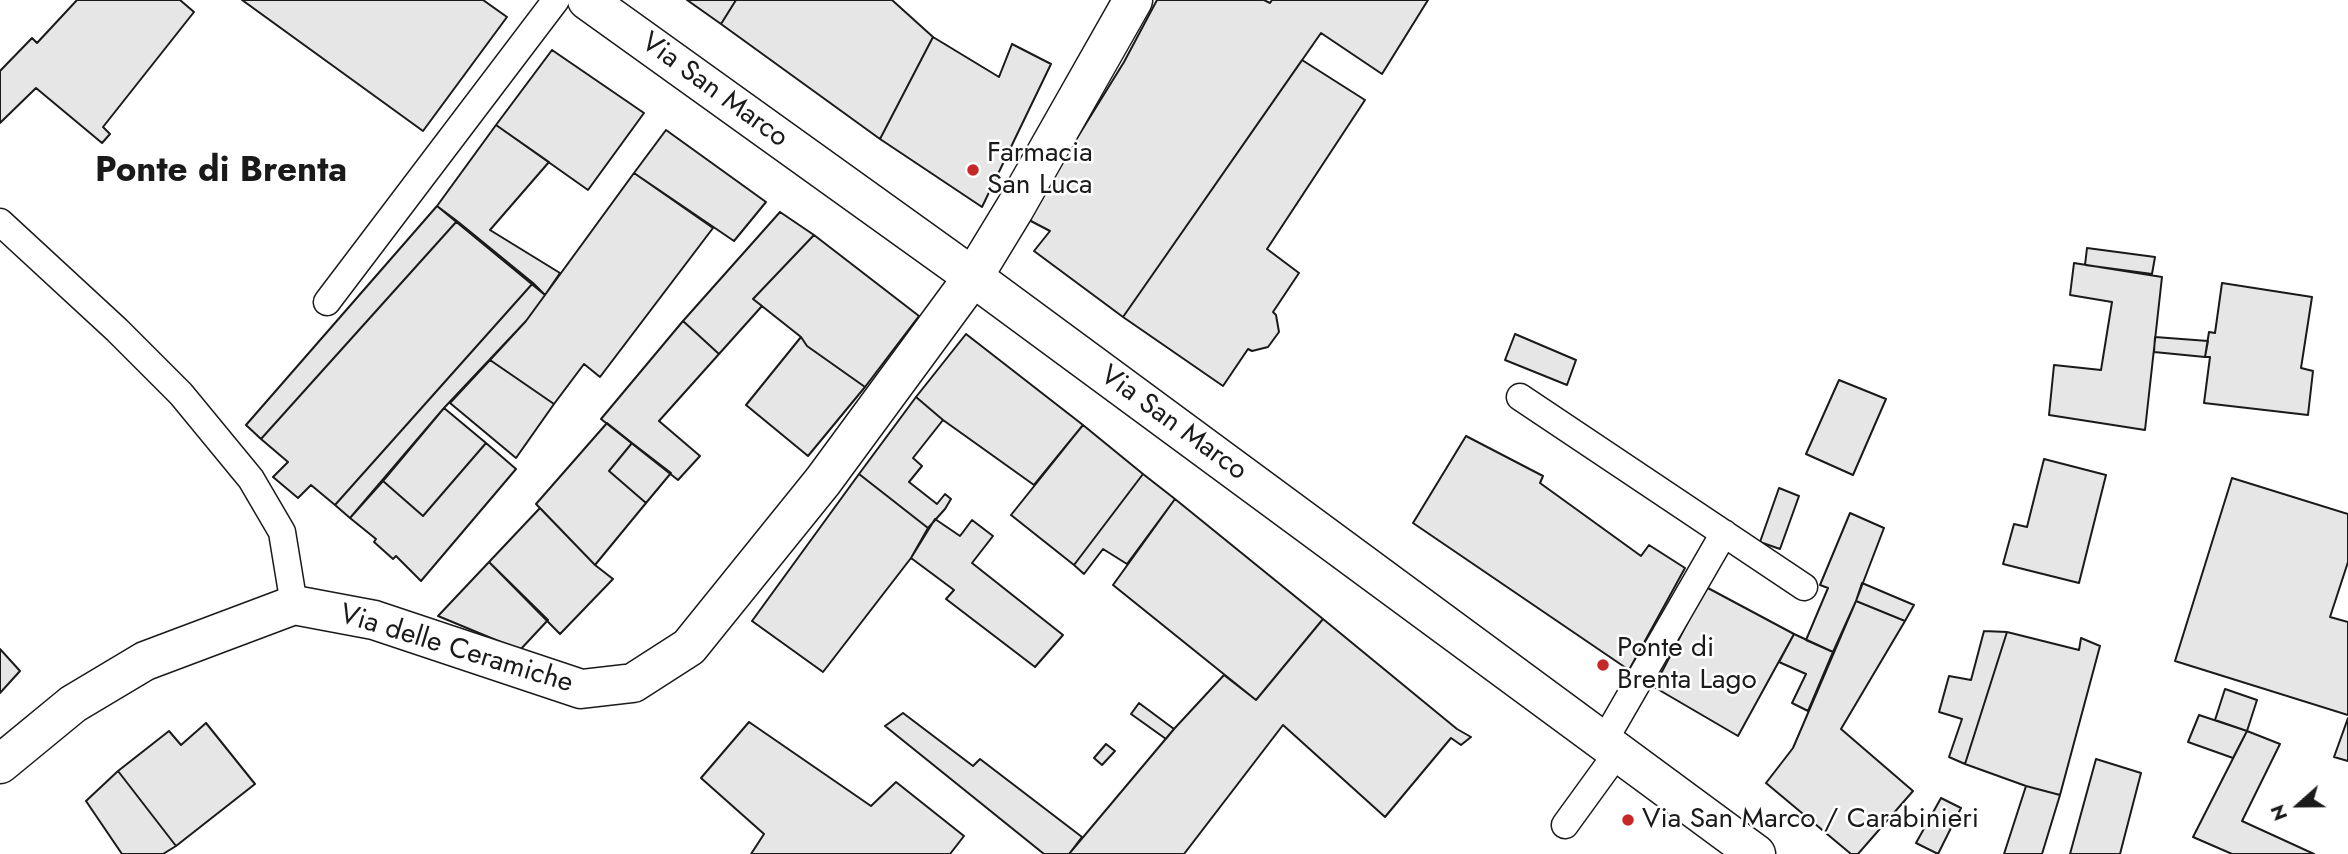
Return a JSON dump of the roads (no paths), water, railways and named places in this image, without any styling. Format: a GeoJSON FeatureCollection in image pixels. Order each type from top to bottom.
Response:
{"type":"FeatureCollection","features":[{"type":"Feature","properties":{"kind":"street","name":"Via San Marco"},"geometry":{"type":"LineString","coordinates":[[587,0],[973,276],[1756,854]]}},
{"type":"Feature","properties":{"kind":"street","name":"Via delle Ceramiche"},"geometry":{"type":"LineString","coordinates":[[294,605],[374,620],[581,690],[633,683],[689,647],[823,481],[973,276],[1015,208],[1133,0]]}},
{"type":"Feature","properties":{"kind":"street"},"geometry":{"type":"LineString","coordinates":[[0,765],[73,704],[145,661],[294,605]]}},
{"type":"Feature","properties":{"kind":"lane"},"geometry":{"type":"LineString","coordinates":[[327,302],[556,0]]}},
{"type":"Feature","properties":{"kind":"lane"},"geometry":{"type":"LineString","coordinates":[[0,222],[117,330],[181,394],[251,479],[282,533],[294,605]]}},
{"type":"Feature","properties":{"kind":"lane"},"geometry":{"type":"LineString","coordinates":[[1520,397],[1804,587]]}},
{"type":"Feature","properties":{"kind":"lane"},"geometry":{"type":"LineString","coordinates":[[1565,825],[1611,747],[1724,533]]}},
{"type":"Feature","properties":{"kind":"place","name":"Farmacia San Luca"},"geometry":{"type":"Point","coordinates":[973,170]}},
{"type":"Feature","properties":{"kind":"place","name":"Ponte di Brenta Lago"},"geometry":{"type":"Point","coordinates":[1603,665]}},
{"type":"Feature","properties":{"kind":"place","name":"Via San Marco / Carabinieri"},"geometry":{"type":"Point","coordinates":[1628,820]}},
{"type":"Feature","properties":{"kind":"district","name":"Ponte di Brenta"},"geometry":{"type":"Point","coordinates":[221,173]}}]}
